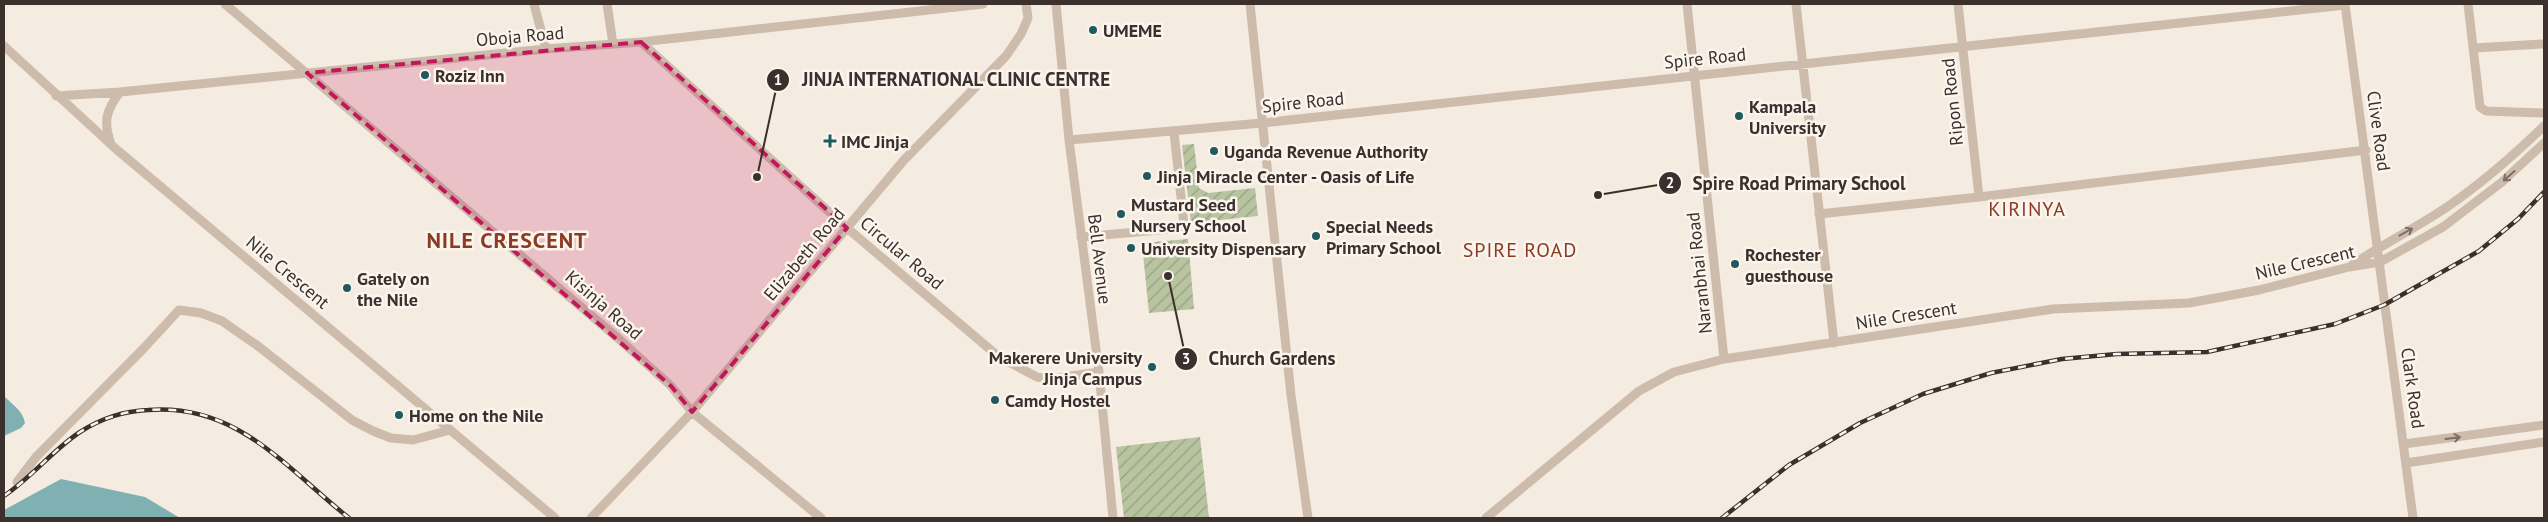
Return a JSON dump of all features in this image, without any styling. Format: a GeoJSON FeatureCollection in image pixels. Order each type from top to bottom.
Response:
{"type":"FeatureCollection","features":[{"type":"Feature","properties":{"kind":"street","name":"Kisinja Road"},"geometry":{"type":"LineString","coordinates":[[225,4],[620,340],[671,386],[692,412],[821,518]]}},
{"type":"Feature","properties":{"kind":"street"},"geometry":{"type":"LineString","coordinates":[[534,4],[546,49]]}},
{"type":"Feature","properties":{"kind":"street"},"geometry":{"type":"LineString","coordinates":[[607,4],[613,44]]}},
{"type":"Feature","properties":{"kind":"street","name":"Oboja Road"},"geometry":{"type":"LineString","coordinates":[[56,96],[120,92],[546,49],[641,42],[982,4]]}},
{"type":"Feature","properties":{"kind":"street","name":"Elizabeth Road"},"geometry":{"type":"LineString","coordinates":[[591,518],[692,412],[904,160],[1006,56],[1021,34],[1028,18],[1026,4]]}},
{"type":"Feature","properties":{"kind":"street","name":"Bell Avenue"},"geometry":{"type":"LineString","coordinates":[[1056,4],[1069,140],[1099,372],[1113,518]]}},
{"type":"Feature","properties":{"kind":"street"},"geometry":{"type":"LineString","coordinates":[[1250,4],[1291,394],[1308,518]]}},
{"type":"Feature","properties":{"kind":"street","name":"Naranbhai Road"},"geometry":{"type":"LineString","coordinates":[[1687,4],[1724,360]]}},
{"type":"Feature","properties":{"kind":"street"},"geometry":{"type":"LineString","coordinates":[[1796,4],[1834,343]]}},
{"type":"Feature","properties":{"kind":"street","name":"Ripon Road"},"geometry":{"type":"LineString","coordinates":[[1958,4],[1979,197]]}},
{"type":"Feature","properties":{"kind":"street"},"geometry":{"type":"LineString","coordinates":[[2468,4],[2479,104],[2483,110],[2544,113]]}},
{"type":"Feature","properties":{"kind":"street","name":"Spire Road"},"geometry":{"type":"LineString","coordinates":[[1069,140],[1262,123],[2345,5]]}},
{"type":"Feature","properties":{"kind":"street","name":"Clive Road"},"geometry":{"type":"LineString","coordinates":[[2345,5],[2380,262]]}},
{"type":"Feature","properties":{"kind":"street","name":"Circular Road"},"geometry":{"type":"LineString","coordinates":[[641,42],[847,228],[1000,357],[1022,371],[1037,377],[1050,379],[1099,372]]}},
{"type":"Feature","properties":{"kind":"street"},"geometry":{"type":"LineString","coordinates":[[2474,48],[2544,44]]}},
{"type":"Feature","properties":{"kind":"street","name":"Nile Crescent"},"geometry":{"type":"LineString","coordinates":[[4,46],[111,146],[555,518]]}},
{"type":"Feature","properties":{"kind":"street"},"geometry":{"type":"LineString","coordinates":[[111,146],[105,126],[105,116],[110,105],[120,92]]}},
{"type":"Feature","properties":{"kind":"street"},"geometry":{"type":"LineString","coordinates":[[2349,267],[2464,195],[2512,157],[2544,126]]}},
{"type":"Feature","properties":{"kind":"street"},"geometry":{"type":"LineString","coordinates":[[1081,237],[1182,228],[1184,225],[1174,132]]}},
{"type":"Feature","properties":{"kind":"street","name":"Nile Crescent"},"geometry":{"type":"LineString","coordinates":[[1486,518],[1639,391],[1674,372],[1724,360],[2053,309],[2189,303],[2259,290],[2349,267],[2380,262],[2443,228],[2502,182],[2544,143]]}},
{"type":"Feature","properties":{"kind":"street"},"geometry":{"type":"LineString","coordinates":[[1819,214],[1979,197],[2366,150]]}},
{"type":"Feature","properties":{"kind":"street","name":"Clark Road"},"geometry":{"type":"LineString","coordinates":[[2380,262],[2413,518]]}},
{"type":"Feature","properties":{"kind":"street"},"geometry":{"type":"LineString","coordinates":[[16,482],[36,457],[104,389],[178,310],[202,313],[222,321],[258,346],[352,420],[373,431],[391,438],[413,440],[450,430]]}},
{"type":"Feature","properties":{"kind":"street"},"geometry":{"type":"LineString","coordinates":[[2404,444],[2544,425]]}},
{"type":"Feature","properties":{"kind":"street"},"geometry":{"type":"LineString","coordinates":[[2525,429],[2527,445]]}},
{"type":"Feature","properties":{"kind":"street"},"geometry":{"type":"LineString","coordinates":[[2406,463],[2544,442]]}},
{"type":"Feature","properties":{"kind":"highlighted area"},"geometry":{"type":"Polygon","coordinates":[[[641,42],[847,228],[692,412],[671,386],[307,73],[641,42]]]}},
{"type":"Feature","properties":{"kind":"green space"},"geometry":{"type":"Polygon","coordinates":[[[1194,144],[1199,188],[1208,193],[1255,188],[1258,216],[1191,223],[1182,145],[1194,144]]]}},
{"type":"Feature","properties":{"kind":"green space"},"geometry":{"type":"Polygon","coordinates":[[[1188,239],[1194,309],[1149,313],[1142,243],[1188,239]]]}},
{"type":"Feature","properties":{"kind":"green space"},"geometry":{"type":"Polygon","coordinates":[[[1200,437],[1209,518],[1124,518],[1116,447],[1200,437]]]}},
{"type":"Feature","properties":{"kind":"water"},"geometry":{"type":"Polygon","coordinates":[[[4,396],[20,411],[25,423],[21,428],[4,436],[4,396]]]}},
{"type":"Feature","properties":{"kind":"water"},"geometry":{"type":"Polygon","coordinates":[[[61,479],[145,497],[180,518],[4,518],[4,510],[61,479]]]}},
{"type":"Feature","properties":{"kind":"railway"},"geometry":{"type":"LineString","coordinates":[[1722,518],[1789,465],[1860,423],[1923,394],[1991,373],[2062,359],[2117,354],[2207,352],[2335,324],[2384,305],[2479,251],[2518,219],[2544,192]]}},
{"type":"Feature","properties":{"kind":"railway"},"geometry":{"type":"LineString","coordinates":[[4,496],[70,439],[96,423],[112,416],[130,412],[148,410],[180,411],[208,417],[234,428],[258,442],[349,518]]}},
{"type":"Feature","properties":{"kind":"place","name":"UMEME"},"geometry":{"type":"Point","coordinates":[1093,30]}},
{"type":"Feature","properties":{"kind":"place","name":"Roziz Inn"},"geometry":{"type":"Point","coordinates":[425,75]}},
{"type":"Feature","properties":{"kind":"place","name":"Kampala University"},"geometry":{"type":"Point","coordinates":[1739,116]}},
{"type":"Feature","properties":{"kind":"place","name":"IMC Jinja"},"geometry":{"type":"Point","coordinates":[830,141]}},
{"type":"Feature","properties":{"kind":"place","name":"Uganda Revenue Authority"},"geometry":{"type":"Point","coordinates":[1214,151]}},
{"type":"Feature","properties":{"kind":"place","name":"Jinja Miracle Center - Oasis of Life"},"geometry":{"type":"Point","coordinates":[1147,176]}},
{"type":"Feature","properties":{"kind":"place","name":"JINJA INTERNATIONAL CLINIC CENTRE"},"geometry":{"type":"Point","coordinates":[757,177]}},
{"type":"Feature","properties":{"kind":"place","name":"Spire Road Primary School"},"geometry":{"type":"Point","coordinates":[1598,195]}},
{"type":"Feature","properties":{"kind":"place","name":"Mustard Seed Nursery School"},"geometry":{"type":"Point","coordinates":[1121,214]}},
{"type":"Feature","properties":{"kind":"place","name":"Special Needs Primary School"},"geometry":{"type":"Point","coordinates":[1316,236]}},
{"type":"Feature","properties":{"kind":"place","name":"University Dispensary"},"geometry":{"type":"Point","coordinates":[1131,248]}},
{"type":"Feature","properties":{"kind":"place","name":"Rochester guesthouse"},"geometry":{"type":"Point","coordinates":[1735,264]}},
{"type":"Feature","properties":{"kind":"place","name":"Church Gardens"},"geometry":{"type":"Point","coordinates":[1168,276]}},
{"type":"Feature","properties":{"kind":"place","name":"Gately on the Nile"},"geometry":{"type":"Point","coordinates":[347,288]}},
{"type":"Feature","properties":{"kind":"place","name":"Makerere University Jinja Campus"},"geometry":{"type":"Point","coordinates":[1152,367]}},
{"type":"Feature","properties":{"kind":"place","name":"Camdy Hostel"},"geometry":{"type":"Point","coordinates":[995,400]}},
{"type":"Feature","properties":{"kind":"place","name":"Home on the Nile"},"geometry":{"type":"Point","coordinates":[399,415]}},
{"type":"Feature","properties":{"kind":"district","name":"KIRINYA"},"geometry":{"type":"Point","coordinates":[2027,209]}},
{"type":"Feature","properties":{"kind":"district","name":"NILE CRESCENT"},"geometry":{"type":"Point","coordinates":[507,240]}},
{"type":"Feature","properties":{"kind":"district","name":"SPIRE ROAD"},"geometry":{"type":"Point","coordinates":[1520,250]}}]}
